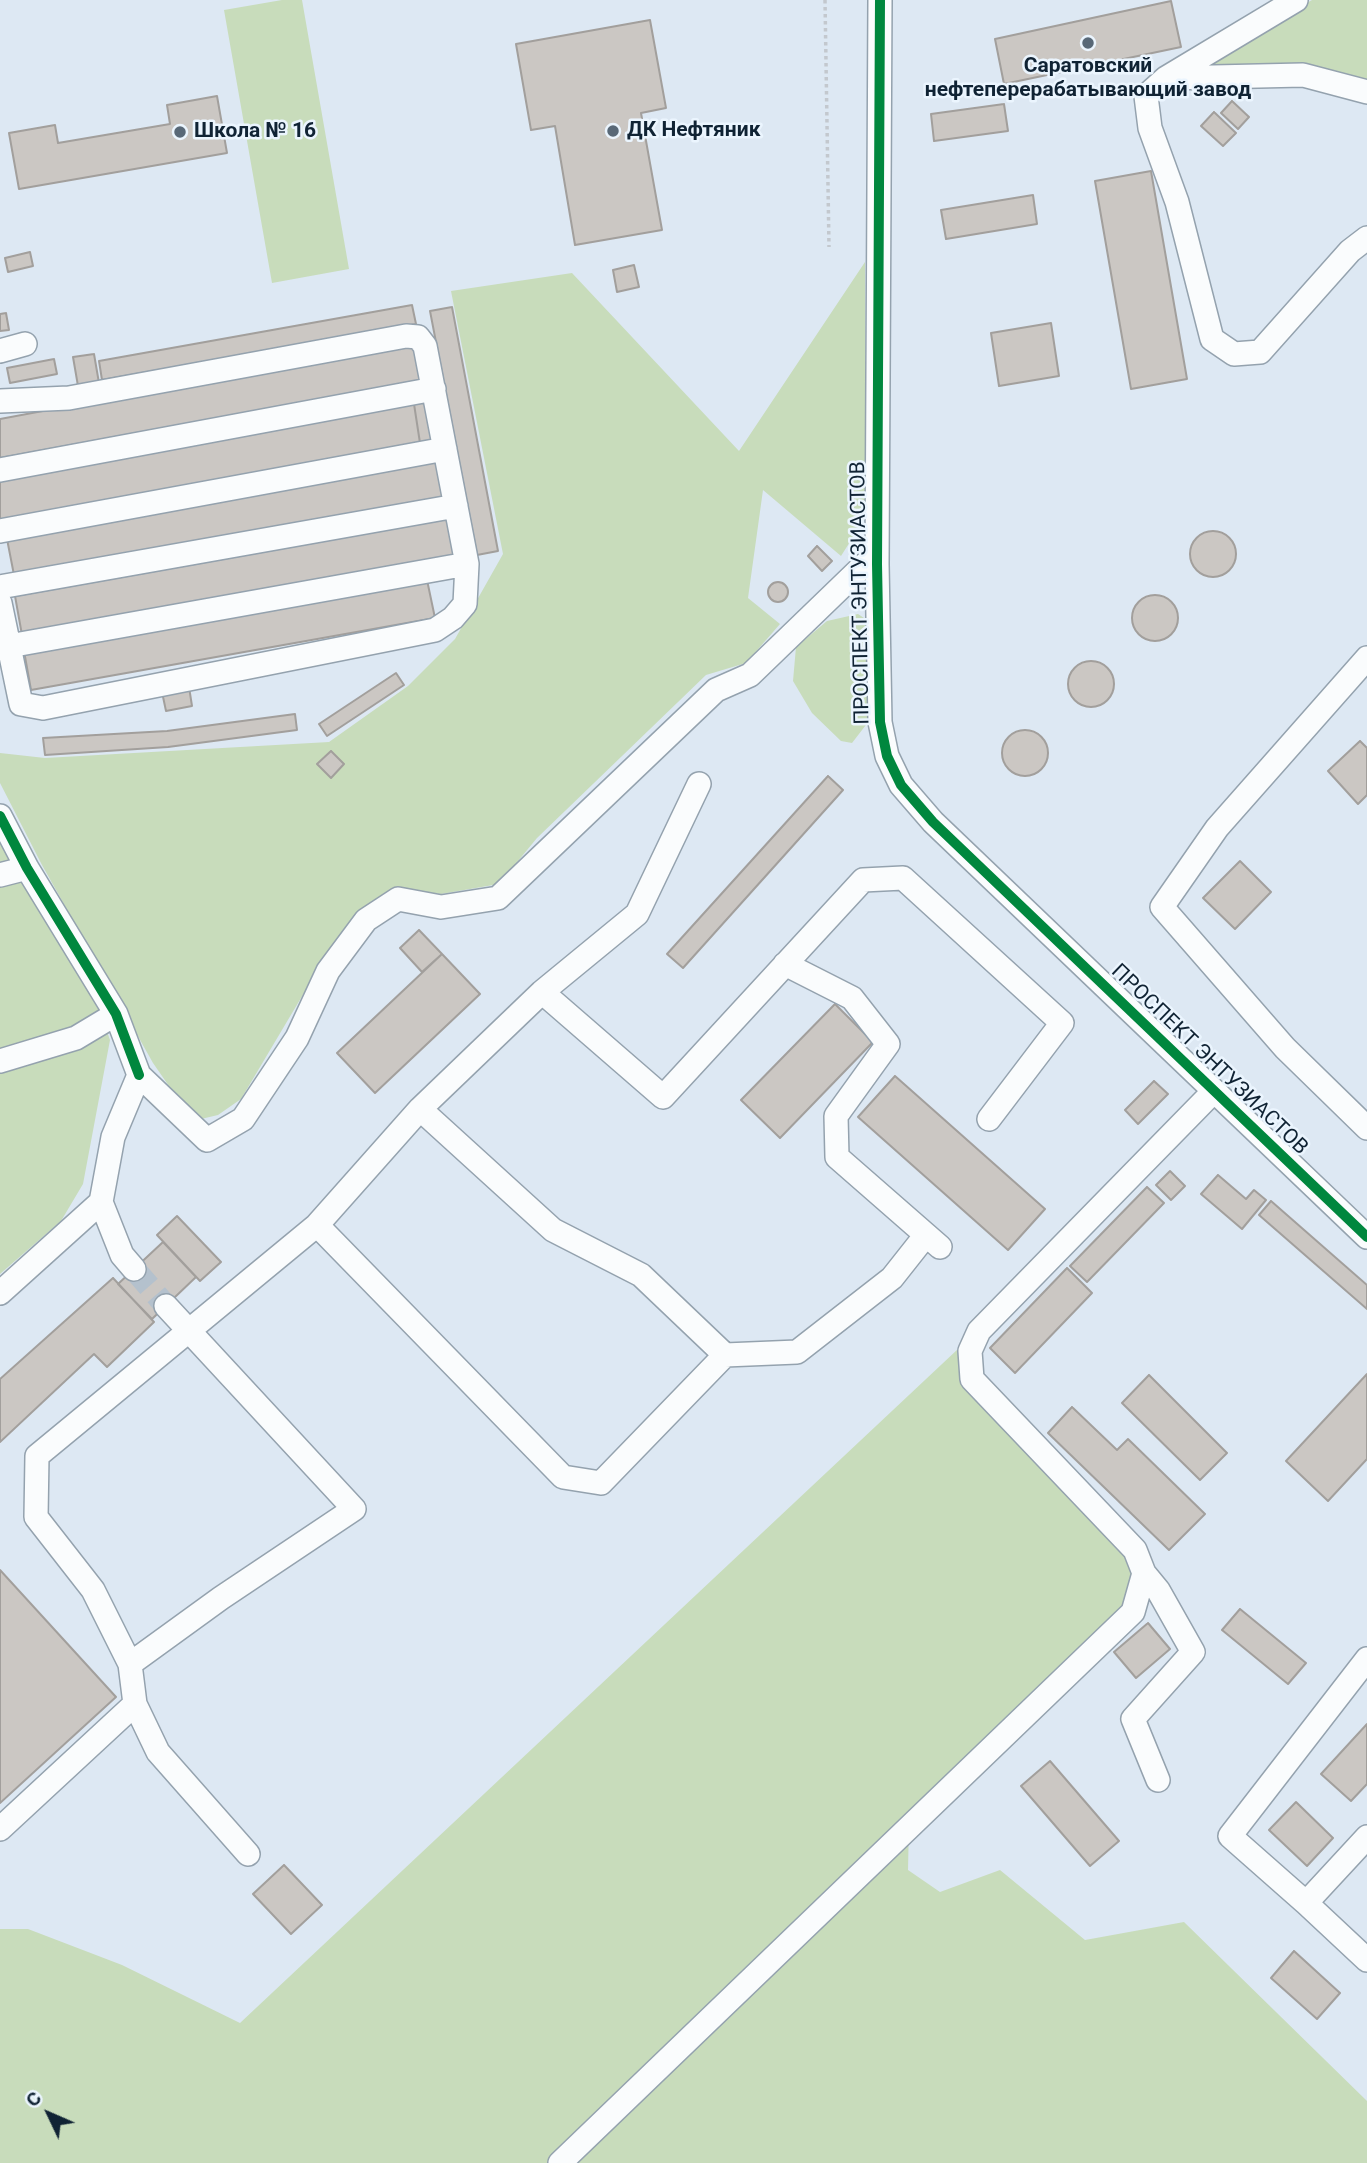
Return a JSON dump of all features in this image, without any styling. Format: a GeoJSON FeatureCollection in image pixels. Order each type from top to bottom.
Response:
{"type":"FeatureCollection","features":[{"type":"Feature","properties":{"kind":"street","name":"ПРОСПЕКТ ЭНТУЗИАСТОВ"},"geometry":{"type":"LineString","coordinates":[[880,0],[877,564],[880,722],[887,755],[901,785],[933,822],[1367,1237]]}},
{"type":"Feature","properties":{"kind":"street"},"geometry":{"type":"LineString","coordinates":[[1296,0],[1166,78],[1146,96],[1150,128],[1177,202],[1212,339],[1234,354],[1260,352],[1350,251],[1367,238]]}},
{"type":"Feature","properties":{"kind":"street"},"geometry":{"type":"LineString","coordinates":[[1166,78],[1303,75],[1367,92]]}},
{"type":"Feature","properties":{"kind":"street"},"geometry":{"type":"LineString","coordinates":[[0,401],[69,398],[406,336],[418,337],[425,346],[467,564],[465,604],[453,618],[435,630],[43,708],[21,704],[0,603]]}},
{"type":"Feature","properties":{"kind":"street"},"geometry":{"type":"LineString","coordinates":[[0,351],[25,344]]}},
{"type":"Feature","properties":{"kind":"street"},"geometry":{"type":"LineString","coordinates":[[0,470],[434,389]]}},
{"type":"Feature","properties":{"kind":"street"},"geometry":{"type":"LineString","coordinates":[[0,531],[445,449]]}},
{"type":"Feature","properties":{"kind":"street"},"geometry":{"type":"LineString","coordinates":[[0,587],[456,506]]}},
{"type":"Feature","properties":{"kind":"street"},"geometry":{"type":"LineString","coordinates":[[9,646],[467,564]]}},
{"type":"Feature","properties":{"kind":"street"},"geometry":{"type":"LineString","coordinates":[[0,816],[27,868],[116,1014],[139,1075],[207,1140],[243,1119],[297,1038],[328,971],[366,920],[398,899],[441,907],[498,898],[716,690],[750,675],[864,565],[877,564]]}},
{"type":"Feature","properties":{"kind":"street"},"geometry":{"type":"LineString","coordinates":[[1367,658],[1217,828],[1162,907],[1285,1048],[1367,1128]]}},
{"type":"Feature","properties":{"kind":"street"},"geometry":{"type":"LineString","coordinates":[[248,1854],[158,1752],[135,1704],[130,1664],[93,1590],[36,1517],[37,1456],[190,1333],[317,1224],[420,1109],[542,992],[637,914],[699,784]]}},
{"type":"Feature","properties":{"kind":"street"},"geometry":{"type":"LineString","coordinates":[[0,876],[27,868]]}},
{"type":"Feature","properties":{"kind":"street"},"geometry":{"type":"LineString","coordinates":[[542,992],[663,1097],[863,880],[903,878],[1062,1023],[989,1119]]}},
{"type":"Feature","properties":{"kind":"street"},"geometry":{"type":"LineString","coordinates":[[420,1109],[553,1230],[640,1275],[725,1354],[797,1352],[892,1278],[933,1241],[836,1157],[835,1116],[888,1044],[852,998],[785,964]]}},
{"type":"Feature","properties":{"kind":"street"},"geometry":{"type":"LineString","coordinates":[[0,1061],[76,1038],[116,1014]]}},
{"type":"Feature","properties":{"kind":"street"},"geometry":{"type":"LineString","coordinates":[[134,1269],[122,1255],[101,1202],[113,1137],[139,1075]]}},
{"type":"Feature","properties":{"kind":"street"},"geometry":{"type":"LineString","coordinates":[[1158,1780],[1133,1719],[1193,1652],[1158,1590],[1144,1573],[1135,1550],[972,1379],[970,1351],[979,1331],[1214,1091]]}},
{"type":"Feature","properties":{"kind":"street"},"geometry":{"type":"LineString","coordinates":[[0,1293],[101,1202]]}},
{"type":"Feature","properties":{"kind":"street"},"geometry":{"type":"LineString","coordinates":[[317,1224],[563,1476],[601,1483],[725,1354]]}},
{"type":"Feature","properties":{"kind":"street"},"geometry":{"type":"LineString","coordinates":[[130,1664],[221,1598],[354,1509],[166,1306]]}},
{"type":"Feature","properties":{"kind":"street"},"geometry":{"type":"LineString","coordinates":[[560,2163],[1133,1612],[1144,1573]]}},
{"type":"Feature","properties":{"kind":"street"},"geometry":{"type":"LineString","coordinates":[[1367,1659],[1230,1836],[1367,1960]]}},
{"type":"Feature","properties":{"kind":"street"},"geometry":{"type":"LineString","coordinates":[[0,1829],[135,1704]]}},
{"type":"Feature","properties":{"kind":"street"},"geometry":{"type":"LineString","coordinates":[[1306,1903],[1367,1837]]}},
{"type":"Feature","properties":{"kind":"path"},"geometry":{"type":"LineString","coordinates":[[825,0],[829,247]]}},
{"type":"Feature","properties":{"kind":"green space"},"geometry":{"type":"Polygon","coordinates":[[[282,0],[302,0],[349,269],[272,283],[224,10],[282,0]]]}},
{"type":"Feature","properties":{"kind":"green space"},"geometry":{"type":"Polygon","coordinates":[[[1312,0],[1367,0],[1367,81],[1324,68],[1301,65],[1194,67],[1312,0]]]}},
{"type":"Feature","properties":{"kind":"green space"},"geometry":{"type":"Polygon","coordinates":[[[865,262],[866,499],[860,526],[841,556],[763,490],[748,598],[780,624],[746,663],[706,675],[537,838],[499,884],[441,894],[393,889],[360,915],[320,966],[241,1099],[218,1115],[201,1119],[180,1102],[153,1063],[42,865],[0,783],[0,753],[45,758],[329,742],[408,686],[455,639],[503,554],[451,291],[572,273],[739,451],[865,262]]]}},
{"type":"Feature","properties":{"kind":"green space"},"geometry":{"type":"Polygon","coordinates":[[[858,614],[867,620],[869,721],[852,743],[841,741],[812,713],[793,681],[796,647],[827,621],[858,614]]]}},
{"type":"Feature","properties":{"kind":"green space"},"geometry":{"type":"Polygon","coordinates":[[[0,836],[96,1000],[110,1040],[83,1184],[61,1221],[0,1274],[0,836]]]}},
{"type":"Feature","properties":{"kind":"green space"},"geometry":{"type":"Polygon","coordinates":[[[958,1349],[962,1376],[1125,1553],[1135,1582],[1123,1614],[909,1824],[908,1870],[940,1892],[1000,1870],[1085,1940],[1184,1922],[1367,2101],[1367,2163],[0,2163],[0,1929],[28,1929],[122,1965],[240,2023],[958,1349]]]}},
{"type":"Feature","properties":{"kind":"building","name":"Саратовский нефтеперерабатывающий завод"},"geometry":{"type":"Polygon","coordinates":[[[1171,1],[1181,47],[1004,84],[995,39],[1171,1]]]}},
{"type":"Feature","properties":{"kind":"building"},"geometry":{"type":"Polygon","coordinates":[[[650,20],[666,108],[641,113],[662,230],[575,245],[555,126],[531,130],[516,44],[650,20]]]}},
{"type":"Feature","properties":{"kind":"building"},"geometry":{"type":"Polygon","coordinates":[[[217,96],[227,153],[19,189],[9,133],[55,125],[58,143],[170,124],[167,105],[217,96]]]}},
{"type":"Feature","properties":{"kind":"building"},"geometry":{"type":"Polygon","coordinates":[[[1232,101],[1249,117],[1238,129],[1221,113],[1232,101]]]}},
{"type":"Feature","properties":{"kind":"building"},"geometry":{"type":"Polygon","coordinates":[[[1004,104],[1008,131],[934,141],[931,114],[1004,104]]]}},
{"type":"Feature","properties":{"kind":"building"},"geometry":{"type":"Polygon","coordinates":[[[1214,112],[1236,133],[1223,146],[1201,126],[1214,112]]]}},
{"type":"Feature","properties":{"kind":"building"},"geometry":{"type":"Polygon","coordinates":[[[1151,171],[1187,379],[1131,389],[1095,181],[1151,171]]]}},
{"type":"Feature","properties":{"kind":"building"},"geometry":{"type":"Polygon","coordinates":[[[1033,195],[1037,224],[946,239],[941,210],[1033,195]]]}},
{"type":"Feature","properties":{"kind":"building"},"geometry":{"type":"Polygon","coordinates":[[[30,252],[33,266],[8,272],[5,258],[30,252]]]}},
{"type":"Feature","properties":{"kind":"building"},"geometry":{"type":"Polygon","coordinates":[[[634,265],[639,287],[617,292],[613,270],[634,265]]]}},
{"type":"Feature","properties":{"kind":"building"},"geometry":{"type":"Polygon","coordinates":[[[412,305],[416,324],[102,380],[99,361],[412,305]]]}},
{"type":"Feature","properties":{"kind":"building"},"geometry":{"type":"Polygon","coordinates":[[[452,307],[498,551],[477,555],[430,311],[452,307]]]}},
{"type":"Feature","properties":{"kind":"building"},"geometry":{"type":"Polygon","coordinates":[[[6,313],[9,330],[0,331],[0,314],[6,313]]]}},
{"type":"Feature","properties":{"kind":"building"},"geometry":{"type":"Polygon","coordinates":[[[1051,323],[1059,376],[999,386],[991,333],[1051,323]]]}},
{"type":"Feature","properties":{"kind":"building"},"geometry":{"type":"Polygon","coordinates":[[[417,341],[424,380],[0,458],[0,419],[417,341]]]}},
{"type":"Feature","properties":{"kind":"building"},"geometry":{"type":"Polygon","coordinates":[[[94,354],[99,383],[78,386],[73,357],[94,354]]]}},
{"type":"Feature","properties":{"kind":"building"},"geometry":{"type":"Polygon","coordinates":[[[54,359],[57,374],[10,383],[7,368],[54,359]]]}},
{"type":"Feature","properties":{"kind":"building"},"geometry":{"type":"Polygon","coordinates":[[[427,402],[432,441],[420,443],[414,404],[427,402]]]}},
{"type":"Feature","properties":{"kind":"building"},"geometry":{"type":"Polygon","coordinates":[[[414,404],[420,443],[0,520],[0,480],[414,404]]]}},
{"type":"Feature","properties":{"kind":"building"},"geometry":{"type":"Polygon","coordinates":[[[440,457],[448,496],[14,575],[7,539],[440,457]]]}},
{"type":"Feature","properties":{"kind":"building"},"geometry":{"type":"Polygon","coordinates":[[[453,518],[459,556],[22,635],[15,596],[453,518]]]}},
{"type":"Feature","properties":{"kind":"building"},"geometry":{"type":"Polygon","coordinates":[[[1213,531],[1222,532],[1229,538],[1235,545],[1235,563],[1229,570],[1222,576],[1213,577],[1204,576],[1197,570],[1191,563],[1190,554],[1191,545],[1197,538],[1204,532],[1213,531]]]}},
{"type":"Feature","properties":{"kind":"building"},"geometry":{"type":"Polygon","coordinates":[[[817,546],[832,561],[822,571],[808,556],[817,546]]]}},
{"type":"Feature","properties":{"kind":"building"},"geometry":{"type":"Polygon","coordinates":[[[427,580],[435,618],[31,690],[24,651],[427,580]]]}},
{"type":"Feature","properties":{"kind":"building"},"geometry":{"type":"Polygon","coordinates":[[[778,582],[785,585],[788,592],[785,599],[778,602],[771,599],[768,592],[771,585],[778,582]]]}},
{"type":"Feature","properties":{"kind":"building"},"geometry":{"type":"Polygon","coordinates":[[[1155,595],[1164,596],[1171,602],[1177,609],[1177,627],[1171,634],[1164,640],[1155,641],[1146,640],[1139,634],[1133,627],[1132,618],[1133,609],[1139,602],[1146,596],[1155,595]]]}},
{"type":"Feature","properties":{"kind":"building"},"geometry":{"type":"Polygon","coordinates":[[[1091,661],[1100,662],[1107,668],[1113,675],[1113,693],[1107,700],[1100,706],[1091,707],[1082,706],[1075,700],[1069,693],[1068,684],[1069,675],[1075,668],[1082,662],[1091,661]]]}},
{"type":"Feature","properties":{"kind":"building"},"geometry":{"type":"Polygon","coordinates":[[[396,673],[404,685],[327,736],[319,724],[396,673]]]}},
{"type":"Feature","properties":{"kind":"building"},"geometry":{"type":"Polygon","coordinates":[[[189,687],[192,706],[166,711],[162,692],[189,687]]]}},
{"type":"Feature","properties":{"kind":"building"},"geometry":{"type":"Polygon","coordinates":[[[295,714],[297,730],[168,747],[45,755],[43,738],[167,731],[295,714]]]}},
{"type":"Feature","properties":{"kind":"building"},"geometry":{"type":"Polygon","coordinates":[[[1025,730],[1034,731],[1041,737],[1047,744],[1047,762],[1041,769],[1034,775],[1025,776],[1016,775],[1009,769],[1003,762],[1002,753],[1003,744],[1009,737],[1016,731],[1025,730]]]}},
{"type":"Feature","properties":{"kind":"building"},"geometry":{"type":"Polygon","coordinates":[[[1360,741],[1367,748],[1367,795],[1358,804],[1328,771],[1360,741]]]}},
{"type":"Feature","properties":{"kind":"building"},"geometry":{"type":"Polygon","coordinates":[[[331,751],[344,764],[331,778],[317,764],[331,751]]]}},
{"type":"Feature","properties":{"kind":"building"},"geometry":{"type":"Polygon","coordinates":[[[828,776],[843,790],[683,968],[667,954],[828,776]]]}},
{"type":"Feature","properties":{"kind":"building"},"geometry":{"type":"Polygon","coordinates":[[[1240,861],[1271,892],[1235,929],[1203,898],[1240,861]]]}},
{"type":"Feature","properties":{"kind":"building"},"geometry":{"type":"Polygon","coordinates":[[[419,930],[442,954],[422,972],[400,948],[419,930]]]}},
{"type":"Feature","properties":{"kind":"building"},"geometry":{"type":"Polygon","coordinates":[[[442,954],[480,994],[375,1093],[337,1053],[442,954]]]}},
{"type":"Feature","properties":{"kind":"building"},"geometry":{"type":"Polygon","coordinates":[[[835,1004],[873,1042],[780,1138],[741,1100],[835,1004]]]}},
{"type":"Feature","properties":{"kind":"building"},"geometry":{"type":"Polygon","coordinates":[[[895,1076],[1045,1209],[1008,1250],[858,1117],[895,1076]]]}},
{"type":"Feature","properties":{"kind":"building"},"geometry":{"type":"Polygon","coordinates":[[[1154,1081],[1168,1094],[1138,1124],[1125,1110],[1154,1081]]]}},
{"type":"Feature","properties":{"kind":"building"},"geometry":{"type":"Polygon","coordinates":[[[1170,1171],[1185,1186],[1171,1200],[1156,1185],[1170,1171]]]}},
{"type":"Feature","properties":{"kind":"building"},"geometry":{"type":"Polygon","coordinates":[[[1218,1175],[1246,1199],[1254,1190],[1266,1200],[1242,1229],[1201,1194],[1218,1175]]]}},
{"type":"Feature","properties":{"kind":"building"},"geometry":{"type":"Polygon","coordinates":[[[1147,1187],[1164,1203],[1087,1282],[1070,1266],[1147,1187]]]}},
{"type":"Feature","properties":{"kind":"building"},"geometry":{"type":"Polygon","coordinates":[[[1271,1201],[1367,1285],[1367,1309],[1259,1215],[1271,1201]]]}},
{"type":"Feature","properties":{"kind":"building"},"geometry":{"type":"Polygon","coordinates":[[[177,1216],[221,1262],[200,1281],[157,1235],[177,1216]]]}},
{"type":"Feature","properties":{"kind":"building"},"geometry":{"type":"Polygon","coordinates":[[[163,1242],[196,1277],[152,1319],[118,1284],[163,1242]]]}},
{"type":"Feature","properties":{"kind":"building"},"geometry":{"type":"Polygon","coordinates":[[[1067,1268],[1092,1293],[1015,1373],[990,1348],[1067,1268]]]}},
{"type":"Feature","properties":{"kind":"building"},"geometry":{"type":"Polygon","coordinates":[[[113,1278],[154,1322],[107,1367],[94,1354],[0,1442],[0,1379],[113,1278]]]}},
{"type":"Feature","properties":{"kind":"building"},"geometry":{"type":"Polygon","coordinates":[[[1367,1374],[1367,1459],[1328,1501],[1286,1461],[1367,1374]]]}},
{"type":"Feature","properties":{"kind":"building"},"geometry":{"type":"Polygon","coordinates":[[[1149,1375],[1227,1453],[1200,1480],[1122,1403],[1149,1375]]]}},
{"type":"Feature","properties":{"kind":"building"},"geometry":{"type":"Polygon","coordinates":[[[1072,1407],[1117,1450],[1128,1439],[1205,1514],[1169,1550],[1048,1433],[1072,1407]]]}},
{"type":"Feature","properties":{"kind":"building"},"geometry":{"type":"Polygon","coordinates":[[[0,1570],[116,1697],[0,1803],[0,1570]]]}},
{"type":"Feature","properties":{"kind":"building"},"geometry":{"type":"Polygon","coordinates":[[[1240,1609],[1306,1663],[1288,1684],[1222,1630],[1240,1609]]]}},
{"type":"Feature","properties":{"kind":"building"},"geometry":{"type":"Polygon","coordinates":[[[1148,1623],[1170,1649],[1136,1678],[1114,1652],[1148,1623]]]}},
{"type":"Feature","properties":{"kind":"building"},"geometry":{"type":"Polygon","coordinates":[[[1367,1724],[1367,1784],[1351,1801],[1321,1774],[1367,1724]]]}},
{"type":"Feature","properties":{"kind":"building"},"geometry":{"type":"Polygon","coordinates":[[[1050,1761],[1119,1841],[1090,1866],[1021,1786],[1050,1761]]]}},
{"type":"Feature","properties":{"kind":"building"},"geometry":{"type":"Polygon","coordinates":[[[1296,1802],[1333,1838],[1307,1866],[1269,1830],[1296,1802]]]}},
{"type":"Feature","properties":{"kind":"building"},"geometry":{"type":"Polygon","coordinates":[[[284,1865],[322,1905],[291,1934],[253,1894],[284,1865]]]}},
{"type":"Feature","properties":{"kind":"building"},"geometry":{"type":"Polygon","coordinates":[[[1294,1951],[1340,1993],[1317,2019],[1271,1978],[1294,1951]]]}},
{"type":"Feature","properties":{"kind":"tunnel"},"geometry":{"type":"LineString","coordinates":[[134,1269],[166,1306]]}},
{"type":"Feature","properties":{"kind":"cycle path"},"geometry":{"type":"LineString","coordinates":[[880,0],[877,564],[880,722],[887,756],[901,785],[933,822],[1367,1237]]}},
{"type":"Feature","properties":{"kind":"cycle path"},"geometry":{"type":"LineString","coordinates":[[0,816],[27,868],[116,1014],[139,1075]]}},
{"type":"Feature","properties":{"kind":"place","name":"Саратовский нефтеперерабатывающий завод"},"geometry":{"type":"Point","coordinates":[1088,43]}},
{"type":"Feature","properties":{"kind":"place","name":"ДК Нефтяник"},"geometry":{"type":"Point","coordinates":[613,131]}},
{"type":"Feature","properties":{"kind":"place","name":"Школа № 16"},"geometry":{"type":"Point","coordinates":[180,132]}}]}
